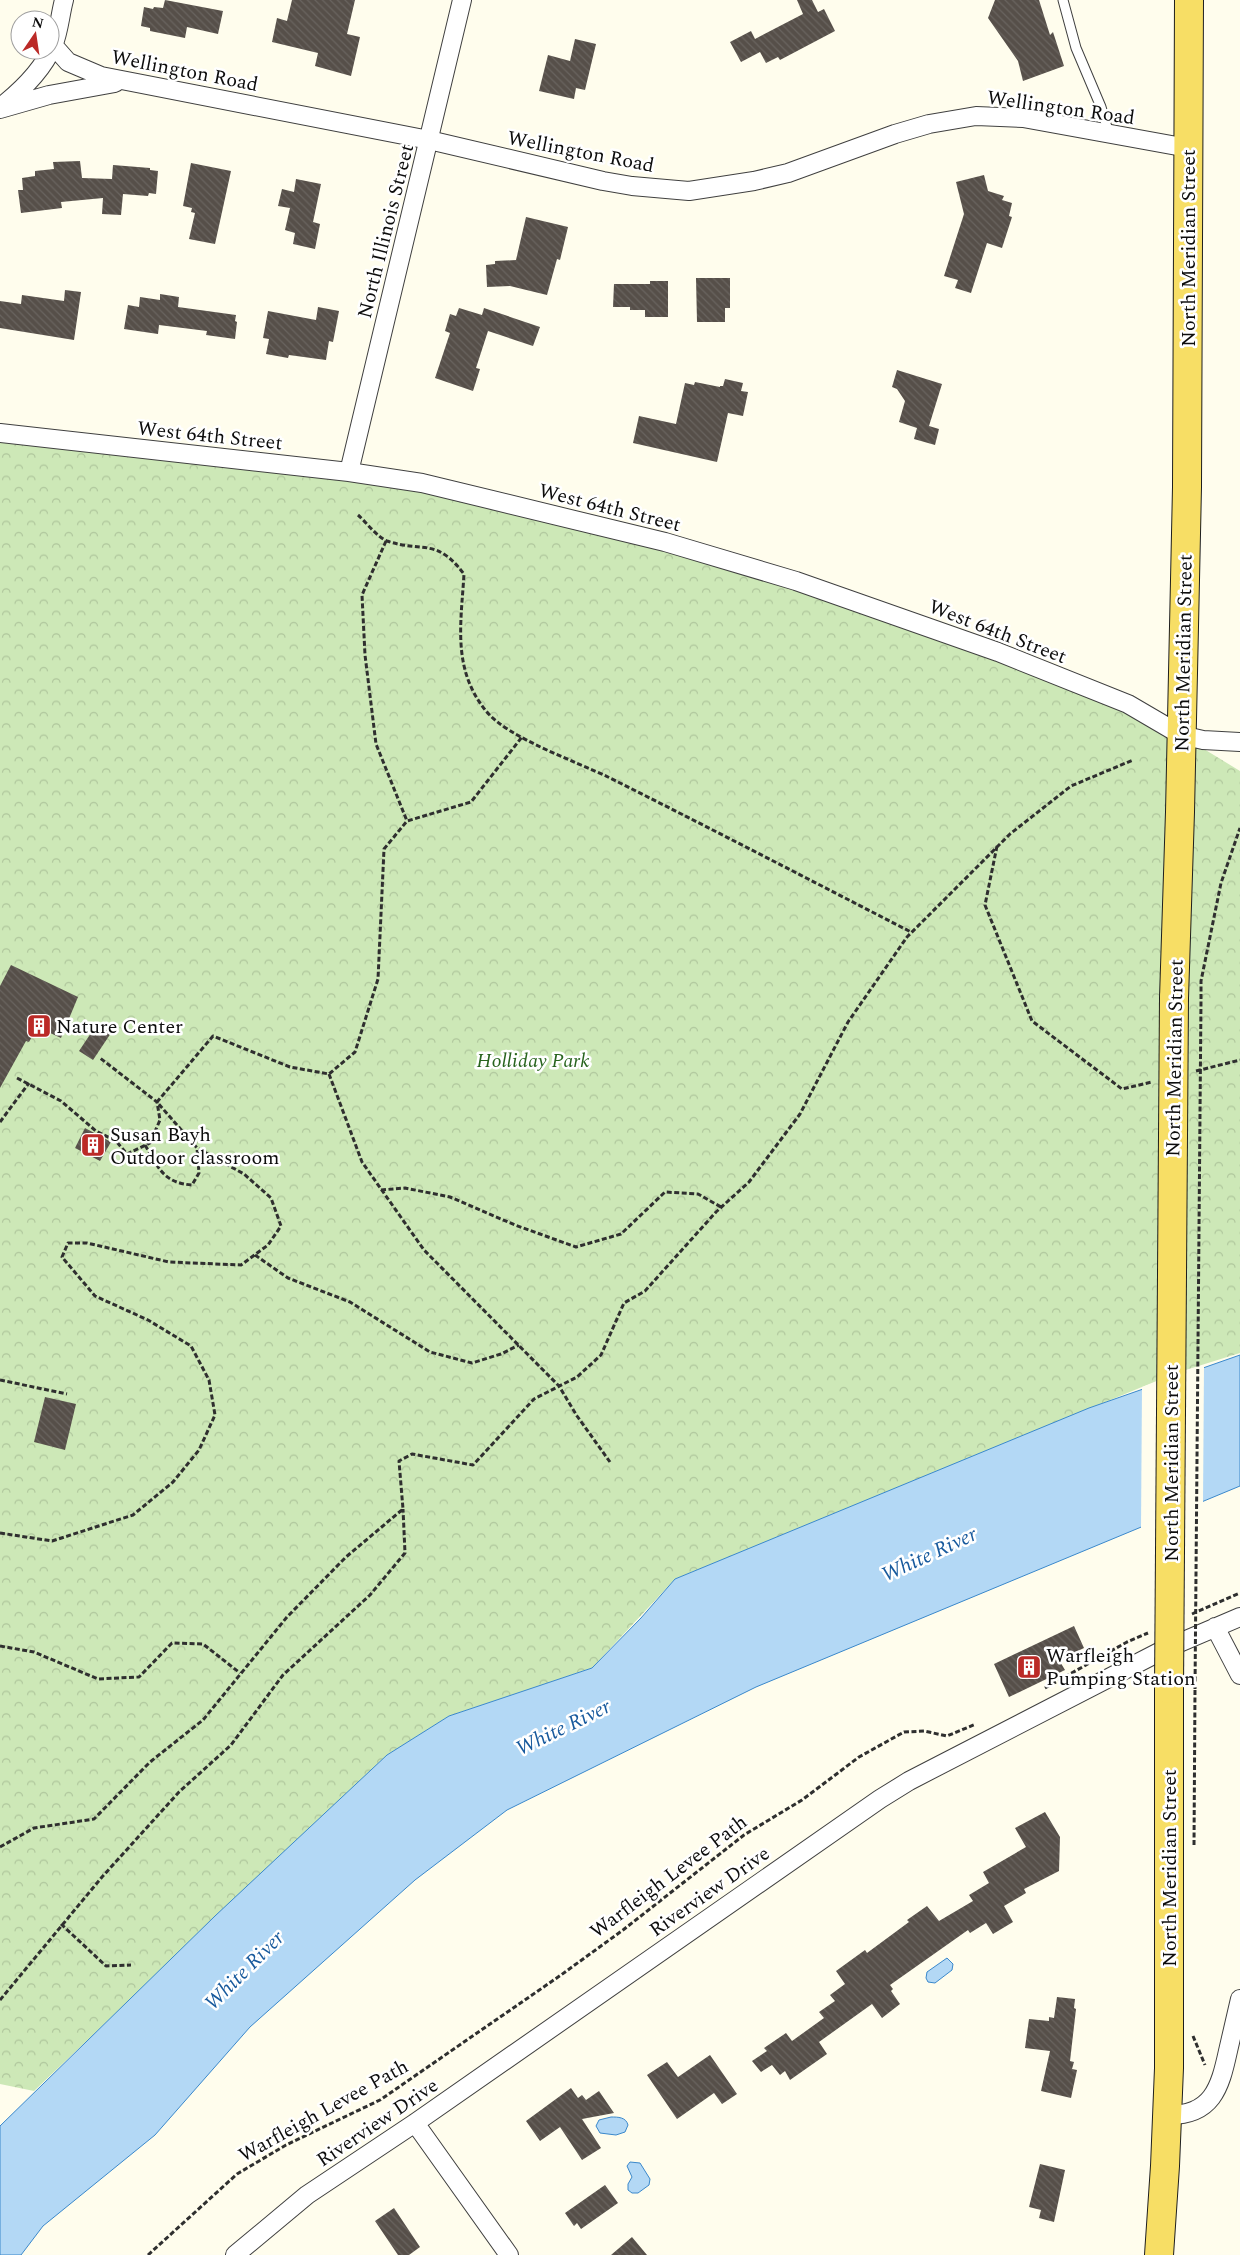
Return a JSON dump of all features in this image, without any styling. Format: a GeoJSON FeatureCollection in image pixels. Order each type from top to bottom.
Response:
{"type":"FeatureCollection","features":[{"type":"Feature","properties":{"kind":"main road","name":"North Meridian Street"},"geometry":{"type":"LineString","coordinates":[[1159,2255],[1167,2115],[1182,1689],[1174,998],[1187,478],[1189,0]]}},
{"type":"Feature","properties":{"kind":"street"},"geometry":{"type":"LineString","coordinates":[[60,16],[64,0]]}},
{"type":"Feature","properties":{"kind":"street","name":"North Illinois Street"},"geometry":{"type":"LineString","coordinates":[[349,472],[462,0]]}},
{"type":"Feature","properties":{"kind":"street","name":"Wellington Road"},"geometry":{"type":"LineString","coordinates":[[60,53],[68,62],[101,76],[429,140],[603,181],[632,186],[689,191],[754,182],[788,173],[895,134],[929,124],[976,116],[1023,118],[1188,148]]}},
{"type":"Feature","properties":{"kind":"street"},"geometry":{"type":"LineString","coordinates":[[0,108],[26,85],[43,60]]}},
{"type":"Feature","properties":{"kind":"street"},"geometry":{"type":"LineString","coordinates":[[0,108],[82,88],[116,83],[138,84]]}},
{"type":"Feature","properties":{"kind":"street","name":"West 64th Street"},"geometry":{"type":"LineString","coordinates":[[0,432],[349,472],[474,494],[665,542],[796,581],[1008,656],[1128,704],[1181,735],[1204,740],[1240,742]]}},
{"type":"Feature","properties":{"kind":"street","name":"Riverview Drive"},"geometry":{"type":"LineString","coordinates":[[235,2255],[307,2195],[414,2123],[829,1833],[909,1781],[1157,1653],[1240,1616]]}},
{"type":"Feature","properties":{"kind":"street"},"geometry":{"type":"LineString","coordinates":[[1215,1627],[1240,1675]]}},
{"type":"Feature","properties":{"kind":"street"},"geometry":{"type":"LineString","coordinates":[[1167,2115],[1192,2112],[1200,2109],[1217,2090],[1223,2076],[1240,1999]]}},
{"type":"Feature","properties":{"kind":"street"},"geometry":{"type":"LineString","coordinates":[[414,2123],[508,2255]]}},
{"type":"Feature","properties":{"kind":"lane"},"geometry":{"type":"LineString","coordinates":[[1063,0],[1076,48],[1101,107],[1109,134]]}},
{"type":"Feature","properties":{"kind":"path"},"geometry":{"type":"LineString","coordinates":[[358,515],[386,541],[436,549],[455,562],[464,574],[460,649],[468,684],[486,712],[510,732],[606,776],[911,932]]}},
{"type":"Feature","properties":{"kind":"path"},"geometry":{"type":"LineString","coordinates":[[386,541],[362,595],[365,655],[376,744],[406,821]]}},
{"type":"Feature","properties":{"kind":"path"},"geometry":{"type":"LineString","coordinates":[[329,1074],[355,1052],[378,979],[384,849],[406,821],[471,802],[522,737]]}},
{"type":"Feature","properties":{"kind":"path"},"geometry":{"type":"LineString","coordinates":[[0,2000],[61,1924],[179,1792],[231,1745],[283,1675],[376,1588],[405,1553],[399,1461],[412,1454],[473,1465],[534,1399],[577,1377],[602,1355],[624,1303],[645,1291],[721,1208],[749,1182],[800,1114],[848,1022],[911,932],[997,846],[1071,786],[1133,760]]}},
{"type":"Feature","properties":{"kind":"path"},"geometry":{"type":"LineString","coordinates":[[1194,1848],[1182,1689],[1201,981],[1221,883],[1240,828]]}},
{"type":"Feature","properties":{"kind":"path"},"geometry":{"type":"LineString","coordinates":[[997,846],[985,905],[1032,1021],[1122,1089],[1158,1080]]}},
{"type":"Feature","properties":{"kind":"path"},"geometry":{"type":"LineString","coordinates":[[17,1078],[61,1101],[96,1131],[116,1142],[126,1154],[150,1143],[160,1120],[157,1102],[213,1036],[290,1067],[329,1074]]}},
{"type":"Feature","properties":{"kind":"path"},"geometry":{"type":"LineString","coordinates":[[0,1533],[52,1541],[133,1515],[173,1482],[199,1450],[215,1415],[209,1380],[191,1346],[148,1320],[95,1296],[62,1257],[68,1243],[87,1243],[169,1262],[241,1265],[268,1245],[281,1226],[271,1198],[244,1174],[197,1148],[157,1102],[100,1058]]}},
{"type":"Feature","properties":{"kind":"path"},"geometry":{"type":"LineString","coordinates":[[1195,1071],[1240,1060]]}},
{"type":"Feature","properties":{"kind":"path"},"geometry":{"type":"LineString","coordinates":[[329,1074],[362,1162],[424,1250],[560,1386],[577,1416],[610,1462]]}},
{"type":"Feature","properties":{"kind":"path"},"geometry":{"type":"LineString","coordinates":[[0,1122],[28,1084]]}},
{"type":"Feature","properties":{"kind":"path"},"geometry":{"type":"LineString","coordinates":[[145,1145],[162,1173],[178,1184],[192,1185],[199,1173],[197,1148]]}},
{"type":"Feature","properties":{"kind":"path"},"geometry":{"type":"LineString","coordinates":[[381,1190],[405,1188],[450,1197],[515,1225],[576,1247],[621,1234],[666,1192],[698,1194],[721,1208]]}},
{"type":"Feature","properties":{"kind":"path"},"geometry":{"type":"LineString","coordinates":[[254,1255],[288,1278],[350,1302],[430,1352],[472,1363],[501,1354],[519,1345]]}},
{"type":"Feature","properties":{"kind":"path"},"geometry":{"type":"LineString","coordinates":[[0,1380],[67,1394]]}},
{"type":"Feature","properties":{"kind":"path"},"geometry":{"type":"LineString","coordinates":[[0,1846],[34,1828],[94,1819],[150,1762],[203,1720],[287,1617],[346,1558],[403,1509]]}},
{"type":"Feature","properties":{"kind":"path"},"geometry":{"type":"LineString","coordinates":[[1190,1615],[1240,1593]]}},
{"type":"Feature","properties":{"kind":"path"},"geometry":{"type":"LineString","coordinates":[[1037,1693],[1127,1642],[1154,1630]]}},
{"type":"Feature","properties":{"kind":"path"},"geometry":{"type":"LineString","coordinates":[[0,1646],[34,1652],[98,1679],[140,1677],[172,1643],[202,1644],[240,1673]]}},
{"type":"Feature","properties":{"kind":"path","name":"Warfleigh Levee Path"},"geometry":{"type":"LineString","coordinates":[[148,2255],[238,2174],[286,2145],[380,2100],[561,1975],[631,1924],[744,1835],[802,1800],[859,1757],[904,1732],[924,1731],[947,1736],[979,1723]]}},
{"type":"Feature","properties":{"kind":"path"},"geometry":{"type":"LineString","coordinates":[[61,1924],[106,1966],[130,1965]]}},
{"type":"Feature","properties":{"kind":"path"},"geometry":{"type":"LineString","coordinates":[[1193,2026],[1193,2036],[1206,2068]]}},
{"type":"Feature","properties":{"kind":"green space","name":"Holliday Park"},"geometry":{"type":"Polygon","coordinates":[[[0,433],[349,472],[665,542],[998,652],[1181,735],[1240,771],[1240,1353],[1176,1373],[675,1579],[592,1668],[449,1716],[387,1755],[34,2091],[0,2084],[0,433]]]}},
{"type":"Feature","properties":{"kind":"water","name":"White River"},"geometry":{"type":"Polygon","coordinates":[[[1240,1355],[1240,1486],[756,1687],[507,1810],[415,1880],[250,2027],[155,2135],[43,2226],[21,2255],[0,2255],[0,2126],[215,1916],[387,1755],[449,1716],[592,1668],[641,1618],[675,1579],[1089,1408],[1240,1355]]]}},
{"type":"Feature","properties":{"kind":"water"},"geometry":{"type":"Polygon","coordinates":[[[947,1958],[953,1964],[952,1970],[935,1983],[928,1982],[926,1978],[927,1972],[947,1958]]]}},
{"type":"Feature","properties":{"kind":"water"},"geometry":{"type":"Polygon","coordinates":[[[619,2117],[625,2120],[628,2125],[625,2132],[616,2135],[600,2133],[596,2126],[599,2120],[619,2117]]]}},
{"type":"Feature","properties":{"kind":"water"},"geometry":{"type":"Polygon","coordinates":[[[630,2162],[640,2163],[650,2179],[649,2185],[638,2193],[632,2193],[628,2190],[628,2184],[632,2177],[627,2166],[630,2162]]]}},
{"type":"Feature","properties":{"kind":"pier"},"geometry":{"type":"Polygon","coordinates":[[[1204,1365],[1203,1503],[1141,1529],[1142,1387],[1204,1365]]]}},
{"type":"Feature","properties":{"kind":"building"},"geometry":{"type":"Polygon","coordinates":[[[165,0],[223,11],[218,34],[187,27],[185,38],[150,31],[150,28],[141,26],[144,7],[153,9],[154,7],[163,8],[165,0]]]}},
{"type":"Feature","properties":{"kind":"building"},"geometry":{"type":"Polygon","coordinates":[[[292,0],[355,0],[347,34],[360,37],[351,76],[315,66],[318,53],[272,42],[277,18],[287,21],[292,0]]]}},
{"type":"Feature","properties":{"kind":"building"},"geometry":{"type":"Polygon","coordinates":[[[797,0],[812,0],[818,12],[824,9],[835,31],[780,60],[778,57],[766,63],[760,52],[741,62],[730,42],[751,31],[755,39],[803,14],[797,0]]]}},
{"type":"Feature","properties":{"kind":"building"},"geometry":{"type":"Polygon","coordinates":[[[995,0],[1039,0],[1050,35],[1053,32],[1064,66],[1023,81],[1018,61],[988,18],[995,0]]]}},
{"type":"Feature","properties":{"kind":"building"},"geometry":{"type":"Polygon","coordinates":[[[575,39],[596,44],[585,90],[576,88],[574,99],[539,91],[548,55],[570,61],[575,39]]]}},
{"type":"Feature","properties":{"kind":"building"},"geometry":{"type":"Polygon","coordinates":[[[80,161],[82,178],[112,179],[113,165],[150,168],[150,170],[158,171],[156,194],[149,193],[148,196],[123,194],[121,215],[102,214],[103,198],[61,202],[62,208],[21,213],[18,190],[23,190],[22,178],[35,176],[35,171],[54,169],[53,162],[80,161]]]}},
{"type":"Feature","properties":{"kind":"building"},"geometry":{"type":"Polygon","coordinates":[[[191,163],[231,171],[215,244],[189,239],[195,213],[191,212],[192,208],[183,206],[191,163]]]}},
{"type":"Feature","properties":{"kind":"building"},"geometry":{"type":"Polygon","coordinates":[[[984,175],[988,191],[1004,196],[1002,200],[1012,203],[1009,216],[1012,217],[1002,248],[987,243],[971,293],[955,288],[958,280],[944,276],[964,214],[956,182],[984,175]]]}},
{"type":"Feature","properties":{"kind":"building"},"geometry":{"type":"Polygon","coordinates":[[[296,179],[321,184],[313,222],[320,224],[315,249],[293,244],[295,233],[285,230],[290,208],[278,206],[282,189],[294,192],[296,179]]]}},
{"type":"Feature","properties":{"kind":"building"},"geometry":{"type":"Polygon","coordinates":[[[526,217],[568,227],[560,260],[557,259],[547,295],[510,286],[487,287],[486,265],[495,264],[495,261],[516,260],[526,217]]]}},
{"type":"Feature","properties":{"kind":"building"},"geometry":{"type":"Polygon","coordinates":[[[696,278],[730,278],[730,308],[725,308],[725,322],[697,322],[696,278]]]}},
{"type":"Feature","properties":{"kind":"building"},"geometry":{"type":"Polygon","coordinates":[[[650,281],[668,281],[668,317],[645,317],[645,310],[630,310],[630,307],[613,307],[614,284],[650,284],[650,281]]]}},
{"type":"Feature","properties":{"kind":"building"},"geometry":{"type":"Polygon","coordinates":[[[65,290],[81,292],[74,340],[0,328],[0,301],[21,304],[22,295],[64,301],[65,290]]]}},
{"type":"Feature","properties":{"kind":"building"},"geometry":{"type":"Polygon","coordinates":[[[160,294],[179,297],[178,307],[236,315],[235,339],[206,335],[207,331],[159,325],[158,334],[124,329],[128,305],[139,307],[140,297],[160,300],[160,294]]]}},
{"type":"Feature","properties":{"kind":"building"},"geometry":{"type":"Polygon","coordinates":[[[318,307],[339,311],[333,342],[329,341],[326,360],[289,355],[288,358],[266,354],[269,339],[263,338],[268,311],[316,320],[318,307]]]}},
{"type":"Feature","properties":{"kind":"building"},"geometry":{"type":"Polygon","coordinates":[[[459,308],[482,315],[484,308],[540,327],[533,346],[488,331],[476,368],[480,369],[473,391],[435,378],[450,333],[445,331],[450,314],[456,316],[459,308]]]}},
{"type":"Feature","properties":{"kind":"building"},"geometry":{"type":"Polygon","coordinates":[[[897,370],[942,384],[929,426],[939,429],[935,445],[914,439],[917,428],[899,422],[905,401],[897,389],[892,387],[897,370]]]}},
{"type":"Feature","properties":{"kind":"building"},"geometry":{"type":"Polygon","coordinates":[[[725,379],[743,383],[741,391],[748,392],[743,416],[728,413],[717,462],[633,443],[639,416],[676,424],[685,383],[694,385],[695,382],[720,387],[723,386],[725,379]]]}},
{"type":"Feature","properties":{"kind":"building","name":"Nature Center"},"geometry":{"type":"Polygon","coordinates":[[[11,965],[78,997],[61,1038],[37,1027],[29,1042],[26,1041],[0,1088],[0,986],[11,965]]]}},
{"type":"Feature","properties":{"kind":"building"},"geometry":{"type":"Polygon","coordinates":[[[97,1024],[111,1033],[93,1060],[79,1051],[97,1024]]]}},
{"type":"Feature","properties":{"kind":"building","name":"Susan Bayh Outdoor classroom"},"geometry":{"type":"Polygon","coordinates":[[[85,1128],[111,1142],[100,1161],[75,1148],[85,1128]]]}},
{"type":"Feature","properties":{"kind":"building"},"geometry":{"type":"Polygon","coordinates":[[[45,1397],[76,1404],[65,1450],[34,1442],[45,1397]]]}},
{"type":"Feature","properties":{"kind":"building","name":"Warfleigh Pumping Station"},"geometry":{"type":"Polygon","coordinates":[[[1074,1626],[1084,1648],[1059,1660],[1065,1670],[1009,1697],[994,1664],[1074,1626]]]}},
{"type":"Feature","properties":{"kind":"building"},"geometry":{"type":"Polygon","coordinates":[[[1045,1812],[1060,1837],[1059,1871],[1024,1889],[1026,1893],[1004,1906],[1013,1922],[993,1934],[986,1923],[970,1933],[968,1930],[890,1985],[893,1989],[891,1991],[900,2004],[882,2018],[872,2004],[819,2042],[827,2054],[790,2080],[785,2071],[780,2075],[772,2065],[761,2072],[752,2061],[767,2051],[764,2048],[786,2033],[792,2041],[824,2018],[819,2012],[835,2001],[830,1995],[845,1984],[836,1971],[865,1950],[867,1953],[927,1906],[939,1921],[973,1901],[969,1895],[989,1883],[983,1872],[1026,1847],[1015,1828],[1045,1812]]]}},
{"type":"Feature","properties":{"kind":"building"},"geometry":{"type":"Polygon","coordinates":[[[1057,1997],[1075,1999],[1074,2008],[1076,2009],[1070,2061],[1074,2062],[1072,2069],[1077,2070],[1071,2098],[1041,2091],[1050,2051],[1025,2048],[1029,2019],[1049,2021],[1049,2017],[1054,2018],[1057,1997]]]}},
{"type":"Feature","properties":{"kind":"building"},"geometry":{"type":"Polygon","coordinates":[[[710,2055],[737,2094],[722,2104],[714,2093],[677,2119],[647,2075],[667,2062],[678,2077],[710,2055]]]}},
{"type":"Feature","properties":{"kind":"building"},"geometry":{"type":"Polygon","coordinates":[[[571,2088],[578,2098],[582,2095],[586,2100],[599,2091],[614,2113],[582,2119],[601,2148],[582,2160],[560,2127],[540,2141],[526,2121],[571,2088]]]}},
{"type":"Feature","properties":{"kind":"building"},"geometry":{"type":"Polygon","coordinates":[[[1040,2164],[1065,2170],[1054,2222],[1039,2218],[1041,2210],[1029,2207],[1040,2164]]]}},
{"type":"Feature","properties":{"kind":"building"},"geometry":{"type":"Polygon","coordinates":[[[605,2185],[618,2203],[581,2229],[577,2223],[574,2226],[565,2213],[605,2185]]]}},
{"type":"Feature","properties":{"kind":"building"},"geometry":{"type":"Polygon","coordinates":[[[394,2208],[420,2247],[409,2255],[398,2255],[375,2221],[394,2208]]]}},
{"type":"Feature","properties":{"kind":"building"},"geometry":{"type":"Polygon","coordinates":[[[632,2237],[647,2255],[611,2255],[632,2237]]]}},
{"type":"Feature","properties":{"kind":"place","name":"Nature Center"},"geometry":{"type":"Point","coordinates":[39,1026]}},
{"type":"Feature","properties":{"kind":"place","name":"Susan Bayh Outdoor classroom"},"geometry":{"type":"Point","coordinates":[93,1145]}},
{"type":"Feature","properties":{"kind":"place","name":"Warfleigh Pumping Station"},"geometry":{"type":"Point","coordinates":[1029,1667]}}]}
